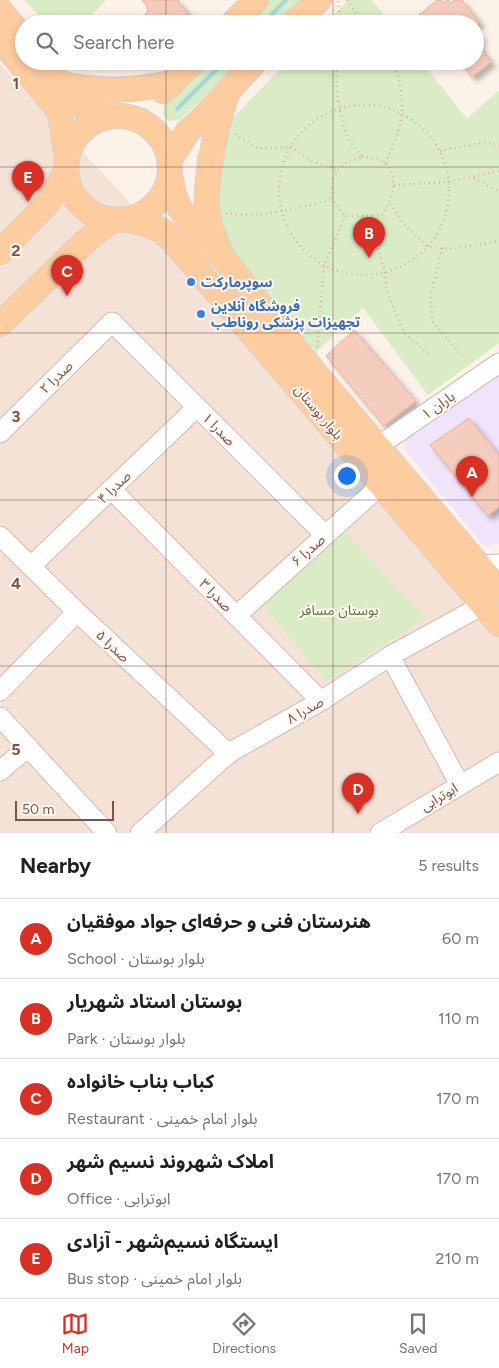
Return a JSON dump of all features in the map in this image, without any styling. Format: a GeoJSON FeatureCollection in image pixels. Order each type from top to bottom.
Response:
{"type":"FeatureCollection","features":[{"type":"Feature","properties":{"kind":"main road"},"geometry":{"type":"LineString","coordinates":[[241,15],[256,0]]}},
{"type":"Feature","properties":{"kind":"main road"},"geometry":{"type":"LineString","coordinates":[[303,15],[319,0]]}},
{"type":"Feature","properties":{"kind":"main road"},"geometry":{"type":"LineString","coordinates":[[0,10],[9,47]]}},
{"type":"Feature","properties":{"kind":"main road"},"geometry":{"type":"LineString","coordinates":[[27,70],[60,115],[69,186],[76,198],[86,209],[98,216],[119,220]]}},
{"type":"Feature","properties":{"kind":"main road"},"geometry":{"type":"LineString","coordinates":[[49,70],[81,106],[98,112],[126,116],[141,121],[152,128],[166,149],[170,168]]}},
{"type":"Feature","properties":{"kind":"main road"},"geometry":{"type":"LineString","coordinates":[[0,252],[47,204],[66,165],[72,144],[81,131],[93,122],[108,117],[126,116],[165,89],[185,70]]}},
{"type":"Feature","properties":{"kind":"main road"},"geometry":{"type":"LineString","coordinates":[[0,324],[86,241],[119,220],[138,216],[150,209],[160,199],[166,188],[170,168],[188,131],[248,70]]}},
{"type":"Feature","properties":{"kind":"main road"},"geometry":{"type":"LineString","coordinates":[[61,84],[94,90],[165,89]]}},
{"type":"Feature","properties":{"kind":"main road"},"geometry":{"type":"LineString","coordinates":[[165,89],[154,105],[155,114],[164,128],[172,132],[188,131]]}},
{"type":"Feature","properties":{"kind":"main road"},"geometry":{"type":"LineString","coordinates":[[223,258],[213,235],[207,210],[208,181],[223,104],[230,90]]}},
{"type":"Feature","properties":{"kind":"main road","name":"بلوار بوستان"},"geometry":{"type":"LineString","coordinates":[[170,168],[174,195],[179,207],[198,235],[223,258],[316,374],[378,447],[491,559],[491,597],[499,624]]}},
{"type":"Feature","properties":{"kind":"main road","name":"بلوار بوستان"},"geometry":{"type":"LineString","coordinates":[[119,220],[148,225],[163,231],[381,485],[491,597]]}},
{"type":"Feature","properties":{"kind":"street","name":"صدرا ۱"},"geometry":{"type":"LineString","coordinates":[[112,322],[325,535]]}},
{"type":"Feature","properties":{"kind":"street","name":"صدرا ۲"},"geometry":{"type":"LineString","coordinates":[[0,432],[112,322]]}},
{"type":"Feature","properties":{"kind":"street","name":"باران ۱"},"geometry":{"type":"LineString","coordinates":[[378,447],[499,363]]}},
{"type":"Feature","properties":{"kind":"street","name":"صدرا ۴"},"geometry":{"type":"LineString","coordinates":[[31,566],[197,407]]}},
{"type":"Feature","properties":{"kind":"street","name":"صدرا ۶"},"geometry":{"type":"LineString","coordinates":[[236,616],[381,485]]}},
{"type":"Feature","properties":{"kind":"street","name":"صدرا ۳"},"geometry":{"type":"LineString","coordinates":[[111,489],[321,701]]}},
{"type":"Feature","properties":{"kind":"street","name":"صدرا ۵"},"geometry":{"type":"LineString","coordinates":[[0,536],[77,612],[229,754]]}},
{"type":"Feature","properties":{"kind":"street","name":"صدرا ۸"},"geometry":{"type":"LineString","coordinates":[[140,833],[229,754],[321,701],[390,656],[491,597]]}},
{"type":"Feature","properties":{"kind":"street"},"geometry":{"type":"LineString","coordinates":[[0,691],[77,612]]}},
{"type":"Feature","properties":{"kind":"street"},"geometry":{"type":"LineString","coordinates":[[390,656],[460,785]]}},
{"type":"Feature","properties":{"kind":"street"},"geometry":{"type":"LineString","coordinates":[[0,716],[107,833]]}},
{"type":"Feature","properties":{"kind":"street"},"geometry":{"type":"LineString","coordinates":[[0,771],[28,747]]}},
{"type":"Feature","properties":{"kind":"street","name":"ابوترابی"},"geometry":{"type":"LineString","coordinates":[[380,833],[499,762]]}},
{"type":"Feature","properties":{"kind":"path"},"geometry":{"type":"LineString","coordinates":[[338,0],[339,15]]}},
{"type":"Feature","properties":{"kind":"path"},"geometry":{"type":"LineString","coordinates":[[347,0],[357,15]]}},
{"type":"Feature","properties":{"kind":"path"},"geometry":{"type":"LineString","coordinates":[[337,70],[336,80],[339,107],[348,138],[362,156]]}},
{"type":"Feature","properties":{"kind":"path"},"geometry":{"type":"LineString","coordinates":[[385,163],[396,141],[402,113],[401,86],[396,70]]}},
{"type":"Feature","properties":{"kind":"path"},"geometry":{"type":"LineString","coordinates":[[370,102],[402,113],[432,136],[446,166],[447,194],[441,234],[408,266],[385,273],[348,275],[324,266],[303,253],[292,231],[279,212],[280,182],[291,147],[313,120],[339,107],[370,102]]}},
{"type":"Feature","properties":{"kind":"path"},"geometry":{"type":"LineString","coordinates":[[219,123],[258,149],[291,147],[312,161],[338,170]]}},
{"type":"Feature","properties":{"kind":"path"},"geometry":{"type":"LineString","coordinates":[[439,152],[485,142],[499,146]]}},
{"type":"Feature","properties":{"kind":"path"},"geometry":{"type":"LineString","coordinates":[[362,156],[385,163],[391,171],[394,185],[390,204],[382,216],[345,216],[332,200],[332,181],[338,170],[349,161],[362,156]]}},
{"type":"Feature","properties":{"kind":"path"},"geometry":{"type":"LineString","coordinates":[[394,185],[447,182],[499,172]]}},
{"type":"Feature","properties":{"kind":"path"},"geometry":{"type":"LineString","coordinates":[[473,177],[499,192]]}},
{"type":"Feature","properties":{"kind":"path"},"geometry":{"type":"LineString","coordinates":[[207,210],[240,215],[279,212],[332,200]]}},
{"type":"Feature","properties":{"kind":"path"},"geometry":{"type":"LineString","coordinates":[[390,204],[406,226],[428,247],[452,249],[499,241]]}},
{"type":"Feature","properties":{"kind":"path"},"geometry":{"type":"LineString","coordinates":[[316,374],[324,266],[345,216]]}},
{"type":"Feature","properties":{"kind":"path"},"geometry":{"type":"LineString","coordinates":[[362,217],[377,245],[385,273],[387,292],[404,333],[431,356]]}},
{"type":"Feature","properties":{"kind":"path"},"geometry":{"type":"LineString","coordinates":[[442,248],[430,298],[433,322],[462,356]]}},
{"type":"Feature","properties":{"kind":"shaded area"},"geometry":{"type":"Polygon","coordinates":[[[0,64],[124,196],[460,593],[499,566],[499,833],[0,833],[0,64]]]}},
{"type":"Feature","properties":{"kind":"shaded area"},"geometry":{"type":"Polygon","coordinates":[[[499,374],[499,544],[484,546],[405,450],[404,440],[499,374]]]}},
{"type":"Feature","properties":{"kind":"green space"},"geometry":{"type":"Polygon","coordinates":[[[25,0],[106,0],[92,15],[38,15],[25,0]]]}},
{"type":"Feature","properties":{"kind":"green space"},"geometry":{"type":"Polygon","coordinates":[[[266,0],[306,0],[290,15],[251,15],[266,0]]]}},
{"type":"Feature","properties":{"kind":"green space"},"geometry":{"type":"Polygon","coordinates":[[[348,0],[372,0],[384,15],[334,15],[348,0]]]}},
{"type":"Feature","properties":{"kind":"green space"},"geometry":{"type":"Polygon","coordinates":[[[196,70],[233,70],[181,119],[169,121],[163,115],[164,102],[196,70]]]}},
{"type":"Feature","properties":{"kind":"green space"},"geometry":{"type":"Polygon","coordinates":[[[279,70],[428,70],[467,119],[499,90],[499,343],[428,395],[363,308],[316,352],[198,209],[196,156],[279,70]]]}},
{"type":"Feature","properties":{"kind":"green space","name":"بوستان مسافر"},"geometry":{"type":"Polygon","coordinates":[[[345,532],[426,618],[326,681],[263,606],[345,532]]]}},
{"type":"Feature","properties":{"kind":"building"},"geometry":{"type":"Polygon","coordinates":[[[142,0],[179,0],[179,4],[188,12],[185,15],[144,15],[148,11],[147,6],[142,0]]]}},
{"type":"Feature","properties":{"kind":"building"},"geometry":{"type":"Polygon","coordinates":[[[437,0],[441,0],[444,3],[448,0],[451,3],[454,0],[462,0],[474,15],[419,15],[437,0]]]}},
{"type":"Feature","properties":{"kind":"building"},"geometry":{"type":"Polygon","coordinates":[[[484,52],[491,62],[484,68],[484,52]]]}},
{"type":"Feature","properties":{"kind":"building"},"geometry":{"type":"Polygon","coordinates":[[[467,70],[481,70],[472,77],[467,70]]]}},
{"type":"Feature","properties":{"kind":"building"},"geometry":{"type":"Polygon","coordinates":[[[354,330],[416,401],[384,426],[326,356],[354,330]]]}},
{"type":"Feature","properties":{"kind":"building"},"geometry":{"type":"Polygon","coordinates":[[[469,418],[499,455],[499,507],[488,516],[430,445],[469,418]]]}},
{"type":"Feature","properties":{"kind":"waterway"},"geometry":{"type":"LineString","coordinates":[[271,15],[286,0]]}},
{"type":"Feature","properties":{"kind":"waterway"},"geometry":{"type":"LineString","coordinates":[[177,109],[216,70]]}},
{"type":"Feature","properties":{"kind":"place","name":"ایستگاه نسیم‌شهر - آزادی"},"geometry":{"type":"Point","coordinates":[28,202]}},
{"type":"Feature","properties":{"kind":"place","name":"بوستان استاد شهریار"},"geometry":{"type":"Point","coordinates":[369,258]}},
{"type":"Feature","properties":{"kind":"place","name":"سوپرمارکت"},"geometry":{"type":"Point","coordinates":[191,282]}},
{"type":"Feature","properties":{"kind":"place","name":"کباب بناب خانواده"},"geometry":{"type":"Point","coordinates":[67,296]}},
{"type":"Feature","properties":{"kind":"place","name":"فروشگاه آنلاین تجهیزات پزشکی روناطب"},"geometry":{"type":"Point","coordinates":[201,314]}},
{"type":"Feature","properties":{"kind":"place","name":"هنرستان فنی و حرفه‌ای جواد موفقیان"},"geometry":{"type":"Point","coordinates":[472,497]}},
{"type":"Feature","properties":{"kind":"place","name":"املاک شهروند نسیم شهر"},"geometry":{"type":"Point","coordinates":[358,814]}}]}
